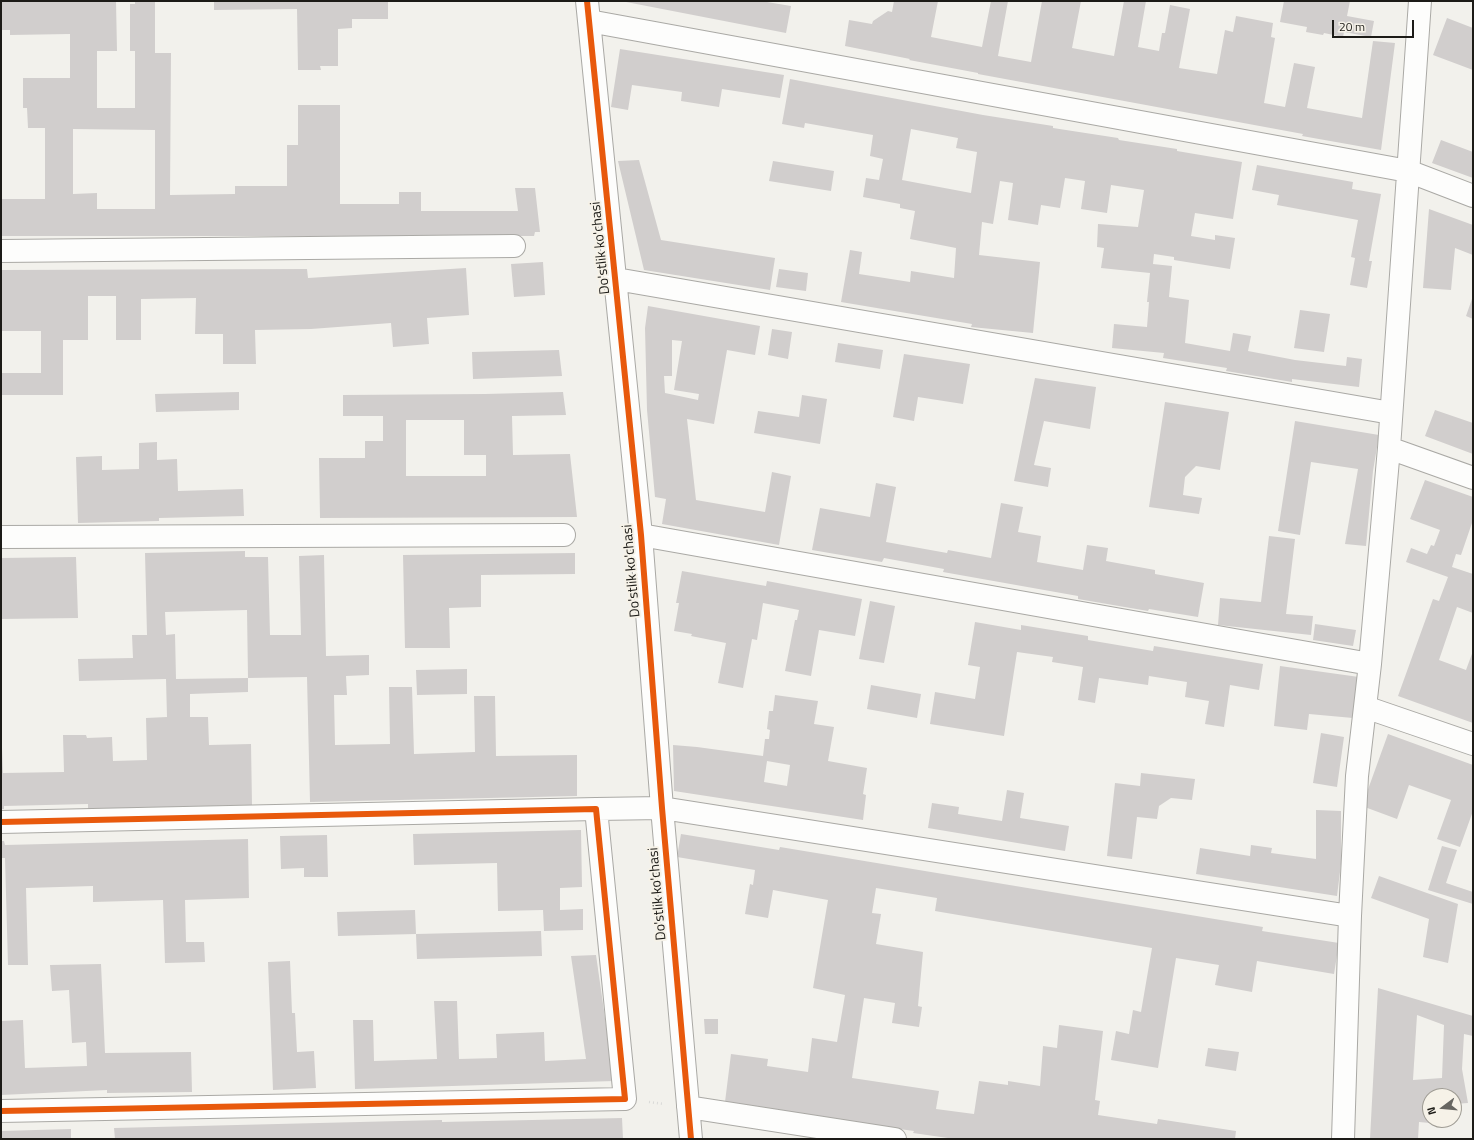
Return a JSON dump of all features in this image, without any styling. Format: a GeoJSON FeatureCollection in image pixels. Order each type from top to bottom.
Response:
{"type":"FeatureCollection","features":[{"type":"Feature","properties":{"kind":"street"},"geometry":{"type":"LineString","coordinates":[[1343,1139],[1350,916],[1357,776],[1370,664],[1389,448],[1420,1]]}},
{"type":"Feature","properties":{"kind":"street"},"geometry":{"type":"LineString","coordinates":[[588,11],[1408,171],[1473,196]]}},
{"type":"Feature","properties":{"kind":"street","name":"Do'stlik ko'chasi"},"geometry":{"type":"LineString","coordinates":[[588,11],[641,534],[662,808],[691,1139]]}},
{"type":"Feature","properties":{"kind":"street"},"geometry":{"type":"LineString","coordinates":[[1,251],[514,246]]}},
{"type":"Feature","properties":{"kind":"street"},"geometry":{"type":"LineString","coordinates":[[616,279],[1391,413]]}},
{"type":"Feature","properties":{"kind":"street"},"geometry":{"type":"LineString","coordinates":[[1389,448],[1473,478]]}},
{"type":"Feature","properties":{"kind":"street"},"geometry":{"type":"LineString","coordinates":[[641,534],[1370,664]]}},
{"type":"Feature","properties":{"kind":"street"},"geometry":{"type":"LineString","coordinates":[[1,537],[564,535]]}},
{"type":"Feature","properties":{"kind":"street"},"geometry":{"type":"LineString","coordinates":[[1365,707],[1473,744]]}},
{"type":"Feature","properties":{"kind":"street"},"geometry":{"type":"LineString","coordinates":[[1,822],[662,808],[1350,916]]}},
{"type":"Feature","properties":{"kind":"street"},"geometry":{"type":"LineString","coordinates":[[1,1111],[625,1099],[596,809]]}},
{"type":"Feature","properties":{"kind":"street"},"geometry":{"type":"LineString","coordinates":[[688,1107],[895,1139]]}},
{"type":"Feature","properties":{"kind":"path"},"geometry":{"type":"LineString","coordinates":[[625,1099],[688,1107]]}},
{"type":"Feature","properties":{"kind":"building"},"geometry":{"type":"Polygon","coordinates":[[[1,1],[116,1],[117,51],[97,51],[97,108],[135,108],[135,51],[130,51],[130,4],[135,4],[135,1],[155,1],[155,53],[171,53],[170,195],[235,194],[235,186],[287,186],[287,145],[298,145],[298,105],[340,105],[340,204],[399,204],[399,192],[421,192],[421,211],[518,211],[515,188],[535,188],[540,232],[535,232],[534,236],[1,236],[1,199],[45,199],[45,128],[28,128],[27,108],[23,108],[23,78],[70,78],[70,34],[10,35],[10,30],[1,30],[1,1]],[[73,129],[73,194],[97,193],[97,209],[155,209],[155,130],[73,129]]]}},
{"type":"Feature","properties":{"kind":"building"},"geometry":{"type":"Polygon","coordinates":[[[214,1],[388,1],[388,19],[352,19],[352,28],[338,29],[338,66],[320,66],[321,70],[298,70],[297,9],[214,10],[214,1]]]}},
{"type":"Feature","properties":{"kind":"building"},"geometry":{"type":"Polygon","coordinates":[[[621,1],[761,1],[791,6],[786,33],[621,1]]]}},
{"type":"Feature","properties":{"kind":"building"},"geometry":{"type":"Polygon","coordinates":[[[894,1],[938,1],[931,37],[982,47],[991,1],[1008,1],[998,56],[1031,62],[1042,1],[1081,1],[1072,48],[1114,56],[1124,1],[1146,1],[1138,47],[1159,51],[1162,33],[1165,33],[1170,5],[1190,9],[1179,68],[1217,74],[1225,30],[1233,32],[1236,16],[1273,23],[1271,37],[1275,38],[1264,103],[1285,107],[1294,63],[1315,67],[1307,108],[1362,118],[1373,41],[1395,43],[1381,150],[1302,136],[1303,134],[978,74],[845,46],[849,20],[872,24],[873,21],[888,11],[892,12],[894,1]]]}},
{"type":"Feature","properties":{"kind":"building"},"geometry":{"type":"Polygon","coordinates":[[[1284,1],[1350,1],[1347,16],[1374,21],[1371,37],[1344,32],[1343,37],[1324,33],[1323,35],[1306,32],[1307,27],[1280,22],[1284,1]]]}},
{"type":"Feature","properties":{"kind":"building"},"geometry":{"type":"Polygon","coordinates":[[[1447,18],[1473,28],[1473,70],[1433,55],[1447,18]]]}},
{"type":"Feature","properties":{"kind":"building"},"geometry":{"type":"Polygon","coordinates":[[[620,49],[784,75],[780,98],[722,89],[719,107],[681,101],[682,92],[632,85],[628,110],[611,107],[620,49]]]}},
{"type":"Feature","properties":{"kind":"building"},"geometry":{"type":"Polygon","coordinates":[[[790,79],[983,115],[1053,126],[1053,128],[1118,138],[1119,140],[1177,149],[1177,151],[1242,162],[1233,219],[1195,213],[1191,236],[1215,240],[1215,235],[1235,238],[1230,269],[1174,260],[1174,257],[1154,254],[1153,264],[1172,266],[1169,297],[1189,300],[1185,343],[1230,351],[1233,333],[1251,336],[1248,351],[1295,360],[1346,366],[1347,357],[1362,359],[1359,387],[1292,379],[1292,382],[1226,371],[1227,368],[1163,358],[1164,353],[1112,348],[1114,324],[1147,327],[1149,302],[1147,302],[1150,273],[1101,268],[1104,248],[1097,247],[1098,224],[1138,227],[1144,190],[1111,185],[1107,213],[1081,209],[1085,181],[1065,178],[1060,208],[1041,205],[1038,225],[1008,220],[1013,183],[1000,181],[993,224],[982,222],[979,255],[1040,262],[1033,333],[971,327],[972,324],[841,302],[850,250],[862,252],[859,274],[910,282],[911,271],[954,278],[956,248],[910,239],[915,211],[900,208],[900,204],[863,197],[866,178],[879,180],[883,159],[870,156],[873,135],[805,123],[804,128],[782,124],[790,79]],[[911,129],[902,180],[971,193],[977,152],[956,148],[958,138],[911,129]]]}},
{"type":"Feature","properties":{"kind":"building"},"geometry":{"type":"Polygon","coordinates":[[[1441,140],[1473,152],[1473,178],[1432,163],[1441,140]]]}},
{"type":"Feature","properties":{"kind":"building"},"geometry":{"type":"Polygon","coordinates":[[[639,160],[661,240],[775,258],[770,290],[644,270],[618,161],[639,160]]]}},
{"type":"Feature","properties":{"kind":"building"},"geometry":{"type":"Polygon","coordinates":[[[773,161],[834,171],[831,191],[769,181],[773,161]]]}},
{"type":"Feature","properties":{"kind":"building"},"geometry":{"type":"Polygon","coordinates":[[[1257,165],[1353,182],[1352,189],[1381,194],[1369,261],[1372,261],[1367,288],[1350,285],[1355,258],[1351,257],[1358,220],[1277,205],[1279,195],[1252,190],[1257,165]]]}},
{"type":"Feature","properties":{"kind":"building"},"geometry":{"type":"Polygon","coordinates":[[[1429,209],[1473,225],[1473,255],[1455,248],[1451,290],[1423,288],[1429,209]]]}},
{"type":"Feature","properties":{"kind":"building"},"geometry":{"type":"Polygon","coordinates":[[[543,262],[545,295],[514,297],[511,264],[543,262]]]}},
{"type":"Feature","properties":{"kind":"building"},"geometry":{"type":"Polygon","coordinates":[[[466,268],[469,315],[427,318],[429,344],[393,347],[391,323],[311,329],[255,330],[256,364],[223,364],[223,334],[195,334],[196,298],[141,299],[141,340],[116,340],[116,296],[88,296],[88,340],[63,340],[63,395],[1,395],[1,373],[41,373],[41,331],[1,331],[1,270],[307,269],[308,278],[466,268]]]}},
{"type":"Feature","properties":{"kind":"building"},"geometry":{"type":"Polygon","coordinates":[[[779,269],[808,273],[806,291],[776,287],[779,269]]]}},
{"type":"Feature","properties":{"kind":"building"},"geometry":{"type":"Polygon","coordinates":[[[1473,296],[1473,319],[1466,316],[1473,296]]]}},
{"type":"Feature","properties":{"kind":"building"},"geometry":{"type":"Polygon","coordinates":[[[648,306],[760,326],[755,355],[727,350],[714,424],[687,419],[696,500],[765,512],[772,472],[791,476],[779,545],[662,524],[666,499],[655,497],[647,410],[645,328],[648,306]],[[672,340],[672,376],[664,376],[665,393],[698,400],[699,394],[674,390],[682,341],[672,340]]]}},
{"type":"Feature","properties":{"kind":"building"},"geometry":{"type":"Polygon","coordinates":[[[1300,310],[1330,314],[1324,352],[1294,348],[1300,310]]]}},
{"type":"Feature","properties":{"kind":"building"},"geometry":{"type":"Polygon","coordinates":[[[772,329],[792,332],[788,359],[768,355],[772,329]]]}},
{"type":"Feature","properties":{"kind":"building"},"geometry":{"type":"Polygon","coordinates":[[[838,343],[883,350],[880,369],[835,362],[838,343]]]}},
{"type":"Feature","properties":{"kind":"building"},"geometry":{"type":"Polygon","coordinates":[[[559,350],[562,376],[473,379],[472,352],[559,350]]]}},
{"type":"Feature","properties":{"kind":"building"},"geometry":{"type":"Polygon","coordinates":[[[904,354],[970,364],[963,404],[918,397],[914,421],[893,417],[904,354]]]}},
{"type":"Feature","properties":{"kind":"building"},"geometry":{"type":"Polygon","coordinates":[[[1035,378],[1096,387],[1090,429],[1044,421],[1034,465],[1051,468],[1048,487],[1014,481],[1035,378]]]}},
{"type":"Feature","properties":{"kind":"building"},"geometry":{"type":"Polygon","coordinates":[[[239,392],[239,410],[156,412],[155,394],[239,392]]]}},
{"type":"Feature","properties":{"kind":"building"},"geometry":{"type":"Polygon","coordinates":[[[563,392],[566,415],[512,416],[513,455],[570,454],[577,517],[320,518],[319,458],[365,458],[365,441],[383,441],[383,416],[343,416],[343,395],[563,392]],[[406,420],[406,476],[486,476],[486,455],[464,455],[464,420],[406,420]]]}},
{"type":"Feature","properties":{"kind":"building"},"geometry":{"type":"Polygon","coordinates":[[[802,395],[827,399],[820,444],[754,433],[758,411],[799,417],[802,395]]]}},
{"type":"Feature","properties":{"kind":"building"},"geometry":{"type":"Polygon","coordinates":[[[1165,402],[1229,412],[1220,470],[1196,466],[1185,477],[1183,495],[1202,498],[1199,514],[1149,507],[1165,402]]]}},
{"type":"Feature","properties":{"kind":"building"},"geometry":{"type":"Polygon","coordinates":[[[1435,410],[1473,423],[1473,454],[1425,436],[1435,410]]]}},
{"type":"Feature","properties":{"kind":"building"},"geometry":{"type":"Polygon","coordinates":[[[1295,421],[1379,435],[1373,471],[1366,546],[1345,544],[1358,469],[1311,462],[1300,535],[1278,531],[1295,421]]]}},
{"type":"Feature","properties":{"kind":"building"},"geometry":{"type":"Polygon","coordinates":[[[157,442],[157,460],[177,459],[178,491],[243,489],[244,516],[159,518],[159,521],[78,523],[76,457],[102,456],[102,470],[139,469],[139,443],[157,442]]]}},
{"type":"Feature","properties":{"kind":"building"},"geometry":{"type":"Polygon","coordinates":[[[1425,480],[1473,497],[1473,520],[1461,555],[1456,554],[1452,567],[1473,574],[1473,613],[1457,607],[1439,660],[1466,670],[1473,651],[1473,723],[1398,696],[1433,599],[1439,601],[1448,577],[1406,562],[1411,548],[1427,554],[1431,545],[1434,546],[1440,530],[1410,519],[1425,480]]]}},
{"type":"Feature","properties":{"kind":"building"},"geometry":{"type":"Polygon","coordinates":[[[876,483],[896,487],[886,542],[947,553],[948,550],[991,558],[1001,503],[1023,507],[1018,532],[1041,536],[1037,562],[1083,570],[1087,545],[1108,548],[1106,561],[1155,570],[1155,574],[1204,583],[1198,617],[1149,609],[1148,611],[1078,599],[1078,596],[943,572],[944,569],[884,558],[882,562],[812,550],[820,508],[870,517],[876,483]]]}},
{"type":"Feature","properties":{"kind":"building"},"geometry":{"type":"Polygon","coordinates":[[[1269,536],[1295,539],[1286,614],[1313,616],[1311,635],[1218,625],[1220,598],[1261,602],[1269,536]]]}},
{"type":"Feature","properties":{"kind":"building"},"geometry":{"type":"Polygon","coordinates":[[[245,551],[245,557],[268,557],[270,635],[301,635],[299,556],[324,555],[326,656],[369,655],[369,675],[346,676],[347,695],[334,695],[335,745],[390,744],[389,687],[412,687],[414,754],[475,752],[474,696],[495,696],[496,756],[577,755],[577,796],[310,802],[307,677],[248,678],[248,692],[190,694],[190,717],[208,717],[209,745],[251,744],[252,805],[88,809],[88,804],[4,806],[4,809],[1,809],[1,748],[3,773],[64,772],[63,735],[86,735],[87,738],[112,737],[113,761],[147,760],[146,718],[167,717],[166,679],[79,681],[78,659],[133,658],[132,635],[147,635],[145,553],[245,551]],[[247,610],[165,612],[166,635],[175,634],[176,679],[248,678],[247,610]]]}},
{"type":"Feature","properties":{"kind":"building"},"geometry":{"type":"Polygon","coordinates":[[[575,553],[575,574],[481,575],[481,607],[449,608],[450,648],[405,648],[403,555],[575,553]]]}},
{"type":"Feature","properties":{"kind":"building"},"geometry":{"type":"Polygon","coordinates":[[[76,557],[78,618],[1,619],[1,558],[76,557]]]}},
{"type":"Feature","properties":{"kind":"building"},"geometry":{"type":"Polygon","coordinates":[[[682,571],[766,586],[767,581],[862,599],[855,636],[819,630],[811,676],[785,671],[795,620],[797,620],[799,610],[763,603],[757,640],[752,639],[743,688],[718,683],[726,643],[674,631],[679,603],[676,603],[682,571]]]}},
{"type":"Feature","properties":{"kind":"building"},"geometry":{"type":"Polygon","coordinates":[[[870,601],[895,606],[884,663],[859,659],[870,601]]]}},
{"type":"Feature","properties":{"kind":"building"},"geometry":{"type":"Polygon","coordinates":[[[975,622],[1021,630],[1021,625],[1088,636],[1088,640],[1153,651],[1154,646],[1263,664],[1259,690],[1230,685],[1224,727],[1205,724],[1209,701],[1185,697],[1187,682],[1149,676],[1148,685],[1099,678],[1095,703],[1078,700],[1083,667],[1052,662],[1053,657],[1017,652],[1004,736],[930,724],[935,692],[975,699],[980,667],[968,665],[975,622]]]}},
{"type":"Feature","properties":{"kind":"building"},"geometry":{"type":"Polygon","coordinates":[[[1315,624],[1356,630],[1353,646],[1313,640],[1315,624]]]}},
{"type":"Feature","properties":{"kind":"building"},"geometry":{"type":"Polygon","coordinates":[[[1280,666],[1359,677],[1353,718],[1309,714],[1307,730],[1274,726],[1280,666]]]}},
{"type":"Feature","properties":{"kind":"building"},"geometry":{"type":"Polygon","coordinates":[[[467,669],[467,694],[417,695],[416,670],[467,669]]]}},
{"type":"Feature","properties":{"kind":"building"},"geometry":{"type":"Polygon","coordinates":[[[871,685],[921,694],[917,718],[867,709],[871,685]]]}},
{"type":"Feature","properties":{"kind":"building"},"geometry":{"type":"Polygon","coordinates":[[[775,695],[818,701],[814,724],[834,727],[828,761],[867,768],[863,794],[866,795],[863,820],[674,791],[673,745],[763,756],[765,739],[769,739],[770,730],[767,729],[769,711],[773,711],[775,695]],[[767,761],[764,782],[787,786],[790,765],[767,761]]]}},
{"type":"Feature","properties":{"kind":"building"},"geometry":{"type":"Polygon","coordinates":[[[1321,733],[1344,737],[1337,787],[1313,783],[1321,733]]]}},
{"type":"Feature","properties":{"kind":"building"},"geometry":{"type":"Polygon","coordinates":[[[1388,734],[1473,765],[1473,811],[1460,847],[1437,839],[1451,800],[1409,785],[1397,819],[1362,806],[1388,734]]]}},
{"type":"Feature","properties":{"kind":"building"},"geometry":{"type":"Polygon","coordinates":[[[1141,773],[1195,779],[1192,800],[1171,798],[1159,806],[1157,819],[1137,817],[1132,859],[1107,856],[1115,783],[1140,786],[1141,773]]]}},
{"type":"Feature","properties":{"kind":"building"},"geometry":{"type":"Polygon","coordinates":[[[1007,790],[1024,793],[1020,818],[1069,826],[1065,851],[928,828],[932,803],[959,807],[958,814],[1002,821],[1007,790]]]}},
{"type":"Feature","properties":{"kind":"building"},"geometry":{"type":"Polygon","coordinates":[[[1316,810],[1341,811],[1341,864],[1337,896],[1196,874],[1200,848],[1250,856],[1251,845],[1272,848],[1271,853],[1316,859],[1316,810]]]}},
{"type":"Feature","properties":{"kind":"building"},"geometry":{"type":"Polygon","coordinates":[[[581,830],[582,887],[560,888],[560,910],[583,909],[583,930],[544,931],[543,910],[498,911],[497,863],[414,865],[413,834],[581,830]]]}},
{"type":"Feature","properties":{"kind":"building"},"geometry":{"type":"Polygon","coordinates":[[[681,834],[779,850],[780,847],[1263,927],[1262,931],[1339,943],[1334,974],[1257,961],[1252,992],[1215,985],[1219,965],[1176,958],[1158,1068],[1111,1060],[1116,1031],[1129,1034],[1133,1010],[1141,1012],[1152,948],[935,911],[937,898],[876,888],[872,913],[881,914],[876,944],[923,952],[918,1006],[922,1007],[919,1027],[892,1023],[895,1003],[864,998],[852,1078],[939,1091],[936,1109],[974,1114],[979,1081],[1008,1085],[1008,1081],[1040,1086],[1043,1046],[1057,1048],[1059,1025],[1103,1031],[1095,1100],[1100,1101],[1098,1115],[1157,1124],[1158,1119],[1236,1131],[1235,1139],[955,1139],[913,1133],[914,1131],[826,1119],[826,1117],[725,1102],[731,1054],[768,1059],[767,1066],[808,1072],[812,1038],[837,1042],[845,995],[813,988],[828,900],[773,890],[768,918],[745,914],[750,884],[753,885],[755,870],[677,857],[681,834]]]}},
{"type":"Feature","properties":{"kind":"building"},"geometry":{"type":"Polygon","coordinates":[[[327,835],[328,877],[304,877],[304,868],[281,869],[280,836],[327,835]]]}},
{"type":"Feature","properties":{"kind":"building"},"geometry":{"type":"Polygon","coordinates":[[[248,839],[249,898],[185,900],[186,942],[204,942],[205,962],[165,963],[163,900],[93,902],[93,886],[26,888],[28,965],[8,965],[5,858],[1,858],[1,841],[4,841],[5,845],[248,839]]]}},
{"type":"Feature","properties":{"kind":"building"},"geometry":{"type":"Polygon","coordinates":[[[1442,846],[1457,850],[1446,883],[1473,892],[1473,904],[1428,890],[1442,846]]]}},
{"type":"Feature","properties":{"kind":"building"},"geometry":{"type":"Polygon","coordinates":[[[1379,876],[1458,904],[1448,963],[1423,957],[1429,919],[1371,898],[1379,876]]]}},
{"type":"Feature","properties":{"kind":"building"},"geometry":{"type":"Polygon","coordinates":[[[415,910],[416,934],[338,936],[337,912],[415,910]]]}},
{"type":"Feature","properties":{"kind":"building"},"geometry":{"type":"Polygon","coordinates":[[[541,931],[542,956],[417,959],[416,934],[541,931]]]}},
{"type":"Feature","properties":{"kind":"building"},"geometry":{"type":"Polygon","coordinates":[[[596,955],[614,1081],[355,1089],[353,1020],[373,1020],[374,1061],[437,1059],[434,1001],[457,1001],[459,1059],[497,1058],[496,1034],[544,1032],[545,1061],[586,1059],[571,956],[596,955]]]}},
{"type":"Feature","properties":{"kind":"building"},"geometry":{"type":"Polygon","coordinates":[[[290,961],[292,1013],[295,1013],[297,1052],[314,1051],[316,1088],[273,1090],[268,962],[290,961]]]}},
{"type":"Feature","properties":{"kind":"building"},"geometry":{"type":"Polygon","coordinates":[[[101,964],[105,1053],[191,1052],[192,1092],[107,1093],[107,1090],[1,1095],[1,1021],[23,1020],[25,1068],[87,1066],[86,1042],[72,1043],[69,990],[52,991],[50,965],[101,964]]]}},
{"type":"Feature","properties":{"kind":"building"},"geometry":{"type":"Polygon","coordinates":[[[1378,988],[1473,1016],[1473,1036],[1464,1034],[1462,1069],[1468,1103],[1462,1103],[1462,1088],[1422,1088],[1422,1122],[1419,1122],[1418,1139],[1370,1139],[1378,988]],[[1417,1015],[1413,1080],[1442,1078],[1444,1025],[1417,1015]]]}},
{"type":"Feature","properties":{"kind":"building"},"geometry":{"type":"Polygon","coordinates":[[[704,1019],[718,1019],[718,1034],[705,1034],[704,1019]]]}},
{"type":"Feature","properties":{"kind":"building"},"geometry":{"type":"Polygon","coordinates":[[[1208,1048],[1239,1052],[1236,1071],[1205,1066],[1208,1048]]]}},
{"type":"Feature","properties":{"kind":"building"},"geometry":{"type":"Polygon","coordinates":[[[622,1118],[623,1139],[115,1139],[114,1128],[442,1120],[442,1122],[622,1118]]]}},
{"type":"Feature","properties":{"kind":"building"},"geometry":{"type":"Polygon","coordinates":[[[71,1129],[71,1139],[1,1139],[1,1131],[71,1129]]]}},
{"type":"Feature","properties":{"kind":"cycle path"},"geometry":{"type":"LineString","coordinates":[[587,1],[641,535],[662,808],[691,1139]]}},
{"type":"Feature","properties":{"kind":"cycle path"},"geometry":{"type":"LineString","coordinates":[[1,822],[596,809],[625,1099],[1,1111]]}}]}
